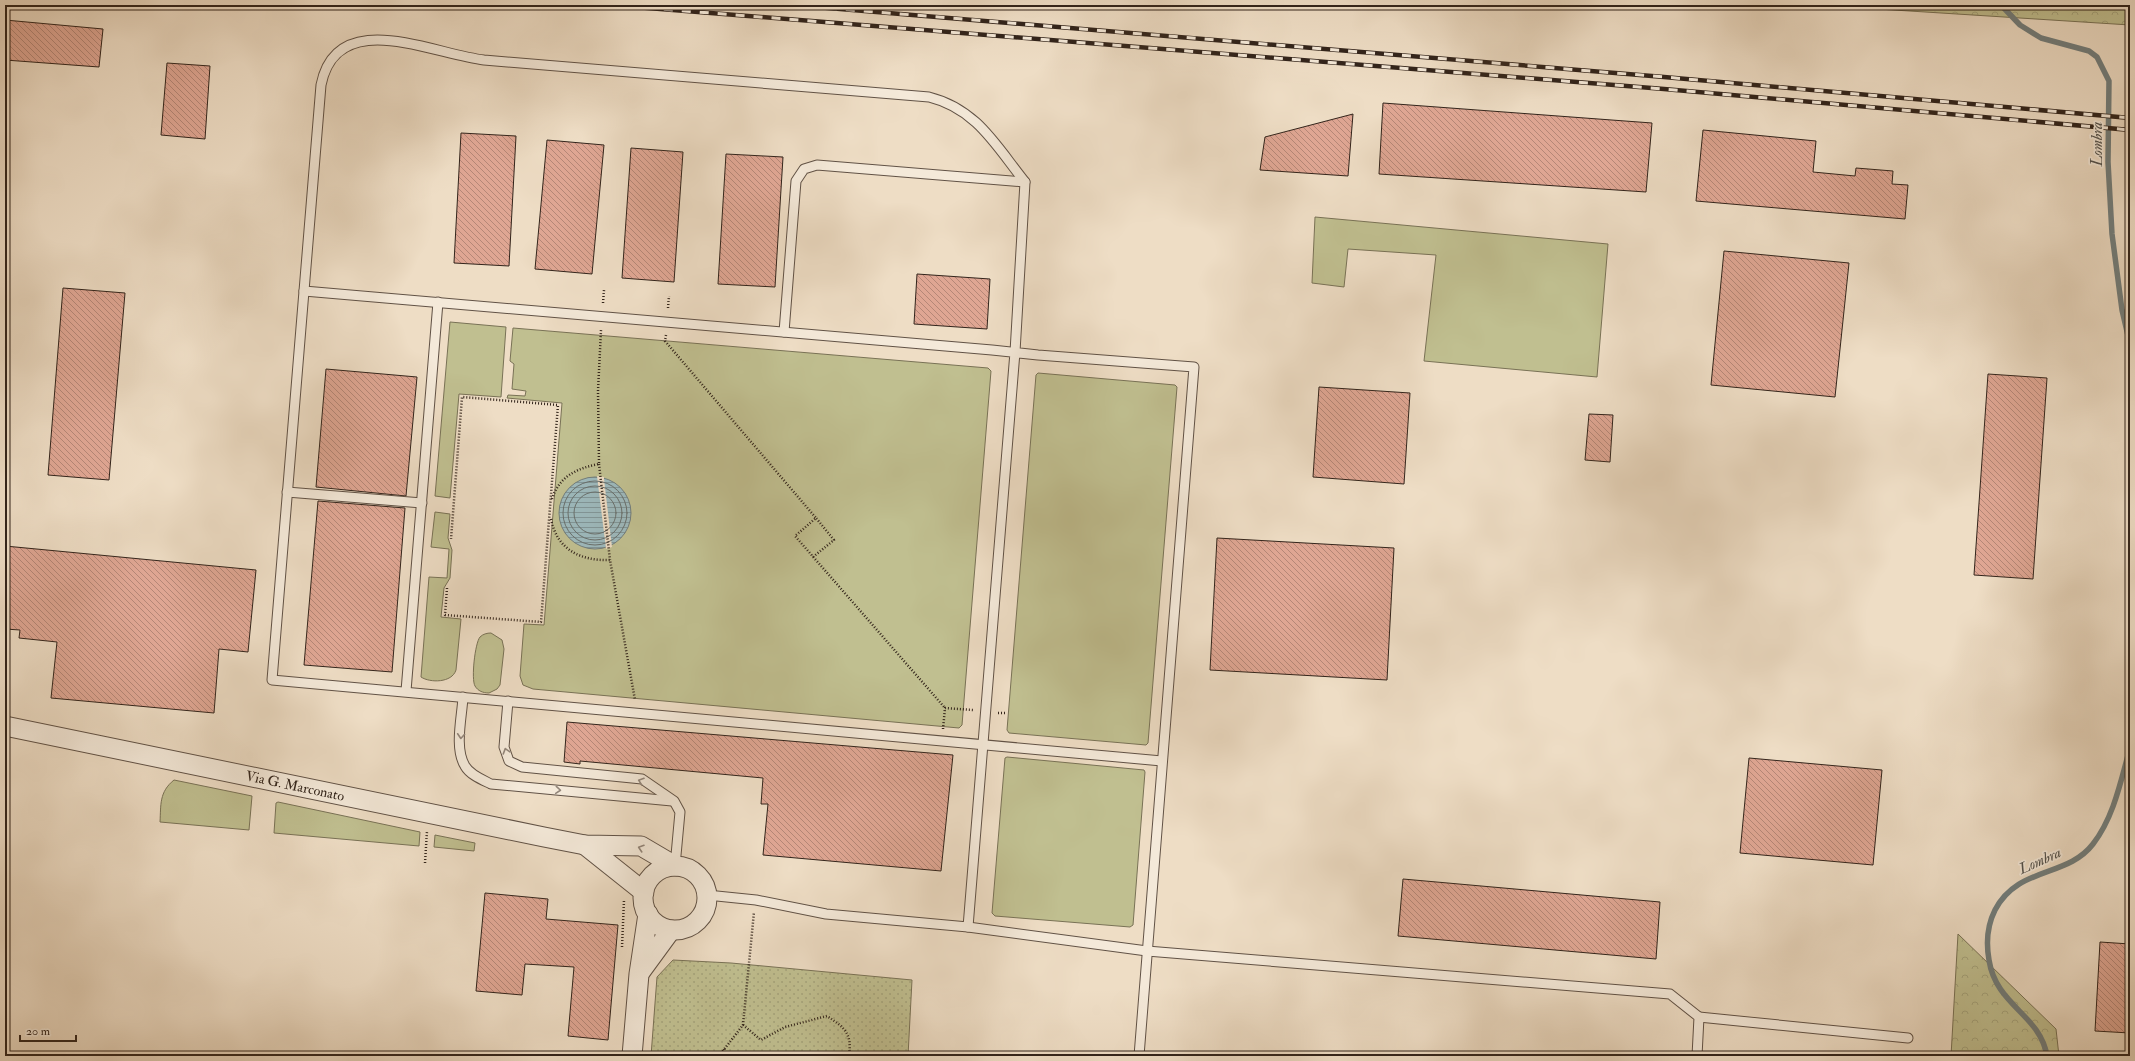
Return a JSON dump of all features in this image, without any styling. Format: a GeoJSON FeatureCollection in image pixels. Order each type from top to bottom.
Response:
{"type":"FeatureCollection","features":[{"type":"Feature","properties":{"kind":"street","name":"Via G. Marconato"},"geometry":{"type":"LineString","coordinates":[[5,726],[490,827],[585,845],[641,846],[675,866]]}},
{"type":"Feature","properties":{"kind":"street","name":"Via G. Marconato"},"geometry":{"type":"LineString","coordinates":[[585,845],[644,892]]}},
{"type":"Feature","properties":{"kind":"street"},"geometry":{"type":"LineString","coordinates":[[675,866],[686,868],[697,875],[704,884],[707,895],[707,906],[700,918],[692,925],[682,930],[671,930],[655,922],[648,914],[644,904],[644,892],[648,883],[655,874],[664,868],[675,866]]}},
{"type":"Feature","properties":{"kind":"street"},"geometry":{"type":"LineString","coordinates":[[632,1056],[639,974],[648,914]]}},
{"type":"Feature","properties":{"kind":"street"},"geometry":{"type":"LineString","coordinates":[[639,974],[671,930]]}},
{"type":"Feature","properties":{"kind":"lane"},"geometry":{"type":"LineString","coordinates":[[968,927],[983,744],[1015,352],[1025,182],[1001,153],[990,136],[971,117],[954,106],[929,97],[484,60],[465,57],[422,45],[358,41],[347,45],[338,51],[328,64],[322,79],[272,680],[406,691],[463,697],[983,744],[1162,761]]}},
{"type":"Feature","properties":{"kind":"lane"},"geometry":{"type":"LineString","coordinates":[[784,332],[796,181],[804,170],[816,164],[1025,182]]}},
{"type":"Feature","properties":{"kind":"lane"},"geometry":{"type":"LineString","coordinates":[[304,291],[1194,367],[1139,1056]]}},
{"type":"Feature","properties":{"kind":"lane"},"geometry":{"type":"LineString","coordinates":[[406,691],[438,302]]}},
{"type":"Feature","properties":{"kind":"lane"},"geometry":{"type":"LineString","coordinates":[[287,492],[422,503]]}},
{"type":"Feature","properties":{"kind":"lane"},"geometry":{"type":"LineString","coordinates":[[463,697],[460,748],[465,766],[477,776],[491,784],[674,801]]}},
{"type":"Feature","properties":{"kind":"lane"},"geometry":{"type":"LineString","coordinates":[[508,701],[504,747],[509,762],[522,766],[642,779],[674,801],[680,812],[675,866]]}},
{"type":"Feature","properties":{"kind":"lane"},"geometry":{"type":"LineString","coordinates":[[707,895],[756,900],[826,914],[968,927],[1147,951],[1670,994],[1698,1017],[1908,1038]]}},
{"type":"Feature","properties":{"kind":"lane"},"geometry":{"type":"LineString","coordinates":[[1697,1056],[1698,1017]]}},
{"type":"Feature","properties":{"kind":"path"},"geometry":{"type":"LineString","coordinates":[[604,290],[598,392],[599,464],[610,560],[637,713]]}},
{"type":"Feature","properties":{"kind":"path"},"geometry":{"type":"LineString","coordinates":[[669,296],[665,341],[834,540],[813,557]]}},
{"type":"Feature","properties":{"kind":"path"},"geometry":{"type":"LineString","coordinates":[[446,588],[444,615],[541,622],[558,405],[462,397],[451,539]]}},
{"type":"Feature","properties":{"kind":"path"},"geometry":{"type":"LineString","coordinates":[[599,464],[581,468],[567,476],[553,495],[550,511],[555,534],[568,550],[585,558],[610,560]]}},
{"type":"Feature","properties":{"kind":"path"},"geometry":{"type":"LineString","coordinates":[[816,518],[795,536],[945,708],[975,711]]}},
{"type":"Feature","properties":{"kind":"path"},"geometry":{"type":"LineString","coordinates":[[942,741],[945,708]]}},
{"type":"Feature","properties":{"kind":"path"},"geometry":{"type":"LineString","coordinates":[[990,712],[1005,713]]}},
{"type":"Feature","properties":{"kind":"path"},"geometry":{"type":"LineString","coordinates":[[420,829],[435,832]]}},
{"type":"Feature","properties":{"kind":"path"},"geometry":{"type":"LineString","coordinates":[[622,952],[624,897]]}},
{"type":"Feature","properties":{"kind":"path"},"geometry":{"type":"LineString","coordinates":[[719,1056],[742,1025],[756,900]]}},
{"type":"Feature","properties":{"kind":"path"},"geometry":{"type":"LineString","coordinates":[[742,1025],[761,1040],[786,1027],[827,1016],[844,1027],[850,1044],[848,1056]]}},
{"type":"Feature","properties":{"kind":"path"},"geometry":{"type":"LineString","coordinates":[[724,1049],[726,1056]]}},
{"type":"Feature","properties":{"kind":"green space"},"geometry":{"type":"Polygon","coordinates":[[[1815,5],[2130,5],[2130,25],[1815,5]]]}},
{"type":"Feature","properties":{"kind":"green space"},"geometry":{"type":"Polygon","coordinates":[[[1315,217],[1608,244],[1597,377],[1424,361],[1436,255],[1348,249],[1344,287],[1312,283],[1315,217]]]}},
{"type":"Feature","properties":{"kind":"green space"},"geometry":{"type":"Polygon","coordinates":[[[450,322],[506,327],[501,397],[459,394],[450,498],[435,496],[450,322]]]}},
{"type":"Feature","properties":{"kind":"green space"},"geometry":{"type":"Polygon","coordinates":[[[513,328],[988,368],[991,371],[962,725],[959,728],[533,689],[523,685],[520,676],[524,624],[544,625],[562,403],[507,398],[508,395],[525,396],[526,391],[512,389],[514,364],[510,361],[513,328]]]}},
{"type":"Feature","properties":{"kind":"green space"},"geometry":{"type":"Polygon","coordinates":[[[1038,373],[1175,385],[1177,387],[1148,743],[1146,745],[1009,733],[1007,730],[1036,375],[1038,373]]]}},
{"type":"Feature","properties":{"kind":"green space"},"geometry":{"type":"Polygon","coordinates":[[[435,512],[450,514],[448,538],[452,550],[450,578],[444,588],[441,617],[461,619],[456,670],[454,674],[446,680],[440,681],[421,677],[429,577],[447,578],[449,549],[431,547],[435,512]]]}},
{"type":"Feature","properties":{"kind":"green space"},"geometry":{"type":"Polygon","coordinates":[[[491,633],[502,640],[504,649],[500,685],[497,689],[487,693],[476,688],[473,676],[475,653],[478,641],[482,635],[491,633]]]}},
{"type":"Feature","properties":{"kind":"green space"},"geometry":{"type":"Polygon","coordinates":[[[1005,758],[1144,770],[1133,925],[1130,927],[995,916],[992,913],[1005,758]]]}},
{"type":"Feature","properties":{"kind":"green space"},"geometry":{"type":"Polygon","coordinates":[[[174,780],[252,796],[249,830],[160,822],[163,794],[174,780]]]}},
{"type":"Feature","properties":{"kind":"green space"},"geometry":{"type":"Polygon","coordinates":[[[278,802],[420,832],[419,846],[274,833],[276,803],[278,802]]]}},
{"type":"Feature","properties":{"kind":"green space"},"geometry":{"type":"Polygon","coordinates":[[[435,835],[475,843],[474,851],[434,847],[435,835]]]}},
{"type":"Feature","properties":{"kind":"green space"},"geometry":{"type":"Polygon","coordinates":[[[1958,934],[2056,1029],[2059,1056],[1951,1056],[1958,934]]]}},
{"type":"Feature","properties":{"kind":"green space"},"geometry":{"type":"Polygon","coordinates":[[[673,960],[731,963],[912,980],[908,1056],[651,1056],[657,977],[673,960]]]}},
{"type":"Feature","properties":{"kind":"water"},"geometry":{"type":"Polygon","coordinates":[[[595,477],[615,483],[625,493],[631,513],[625,533],[615,543],[595,549],[575,543],[565,533],[559,513],[565,493],[575,483],[595,477]]]}},
{"type":"Feature","properties":{"kind":"pier"},"geometry":{"type":"Polygon","coordinates":[[[597,476],[604,477],[612,547],[606,549],[597,476]]]}},
{"type":"Feature","properties":{"kind":"building"},"geometry":{"type":"Polygon","coordinates":[[[5,20],[103,29],[99,67],[5,60],[5,20]]]}},
{"type":"Feature","properties":{"kind":"building"},"geometry":{"type":"Polygon","coordinates":[[[167,63],[210,66],[205,139],[161,135],[167,63]]]}},
{"type":"Feature","properties":{"kind":"building"},"geometry":{"type":"Polygon","coordinates":[[[1383,103],[1652,123],[1646,192],[1379,174],[1383,103]]]}},
{"type":"Feature","properties":{"kind":"building"},"geometry":{"type":"Polygon","coordinates":[[[1353,114],[1348,176],[1260,170],[1265,137],[1353,114]]]}},
{"type":"Feature","properties":{"kind":"building"},"geometry":{"type":"Polygon","coordinates":[[[1703,130],[1816,141],[1813,172],[1855,176],[1856,168],[1893,171],[1892,184],[1908,185],[1905,219],[1696,201],[1703,130]]]}},
{"type":"Feature","properties":{"kind":"building"},"geometry":{"type":"Polygon","coordinates":[[[461,133],[516,136],[509,266],[454,263],[461,133]]]}},
{"type":"Feature","properties":{"kind":"building"},"geometry":{"type":"Polygon","coordinates":[[[547,140],[604,145],[592,274],[535,269],[547,140]]]}},
{"type":"Feature","properties":{"kind":"building"},"geometry":{"type":"Polygon","coordinates":[[[631,148],[683,152],[674,282],[622,278],[631,148]]]}},
{"type":"Feature","properties":{"kind":"building"},"geometry":{"type":"Polygon","coordinates":[[[726,154],[783,157],[775,287],[718,284],[726,154]]]}},
{"type":"Feature","properties":{"kind":"building"},"geometry":{"type":"Polygon","coordinates":[[[1724,251],[1849,263],[1835,397],[1711,385],[1724,251]]]}},
{"type":"Feature","properties":{"kind":"building"},"geometry":{"type":"Polygon","coordinates":[[[917,274],[990,279],[987,329],[914,324],[917,274]]]}},
{"type":"Feature","properties":{"kind":"building"},"geometry":{"type":"Polygon","coordinates":[[[63,288],[125,293],[109,480],[48,475],[63,288]]]}},
{"type":"Feature","properties":{"kind":"building"},"geometry":{"type":"Polygon","coordinates":[[[326,369],[417,377],[406,496],[316,487],[326,369]]]}},
{"type":"Feature","properties":{"kind":"building"},"geometry":{"type":"Polygon","coordinates":[[[1988,374],[2047,378],[2033,579],[1974,575],[1988,374]]]}},
{"type":"Feature","properties":{"kind":"building"},"geometry":{"type":"Polygon","coordinates":[[[1319,387],[1410,393],[1404,484],[1313,477],[1319,387]]]}},
{"type":"Feature","properties":{"kind":"building"},"geometry":{"type":"Polygon","coordinates":[[[1589,414],[1613,415],[1610,462],[1585,460],[1589,414]]]}},
{"type":"Feature","properties":{"kind":"building"},"geometry":{"type":"Polygon","coordinates":[[[318,501],[405,508],[392,672],[304,665],[318,501]]]}},
{"type":"Feature","properties":{"kind":"building"},"geometry":{"type":"Polygon","coordinates":[[[1217,538],[1394,548],[1387,680],[1210,670],[1217,538]]]}},
{"type":"Feature","properties":{"kind":"building"},"geometry":{"type":"Polygon","coordinates":[[[5,546],[256,570],[248,652],[219,649],[214,713],[51,698],[57,642],[19,638],[20,630],[5,629],[5,546]]]}},
{"type":"Feature","properties":{"kind":"building"},"geometry":{"type":"Polygon","coordinates":[[[567,722],[953,755],[941,871],[763,855],[768,804],[761,804],[763,778],[580,761],[580,764],[564,762],[567,722]]]}},
{"type":"Feature","properties":{"kind":"building"},"geometry":{"type":"Polygon","coordinates":[[[1749,758],[1882,770],[1873,865],[1740,853],[1749,758]]]}},
{"type":"Feature","properties":{"kind":"building"},"geometry":{"type":"Polygon","coordinates":[[[1403,879],[1660,902],[1656,959],[1398,936],[1403,879]]]}},
{"type":"Feature","properties":{"kind":"building"},"geometry":{"type":"Polygon","coordinates":[[[485,893],[548,899],[546,919],[618,925],[608,1040],[568,1036],[574,967],[525,964],[522,995],[476,991],[485,893]]]}},
{"type":"Feature","properties":{"kind":"building"},"geometry":{"type":"Polygon","coordinates":[[[2100,942],[2130,944],[2130,1033],[2095,1031],[2100,942]]]}},
{"type":"Feature","properties":{"kind":"waterway","name":"Lombra"},"geometry":{"type":"LineString","coordinates":[[2001,5],[2020,25],[2041,38],[2089,51],[2097,57],[2109,81],[2108,162],[2112,234],[2122,310],[2130,344]]}},
{"type":"Feature","properties":{"kind":"waterway","name":"Lombra"},"geometry":{"type":"LineString","coordinates":[[2047,1056],[2043,1042],[2036,1030],[2009,1000],[1993,976],[1989,960],[1988,947],[1990,922],[1995,910],[2005,896],[2016,886],[2070,862],[2082,855],[2093,844],[2112,810],[2130,748]]}},
{"type":"Feature","properties":{"kind":"railway"},"geometry":{"type":"LineString","coordinates":[[610,5],[1664,89],[2130,130]]}},
{"type":"Feature","properties":{"kind":"railway"},"geometry":{"type":"LineString","coordinates":[[792,5],[1664,77],[2130,118]]}}]}
